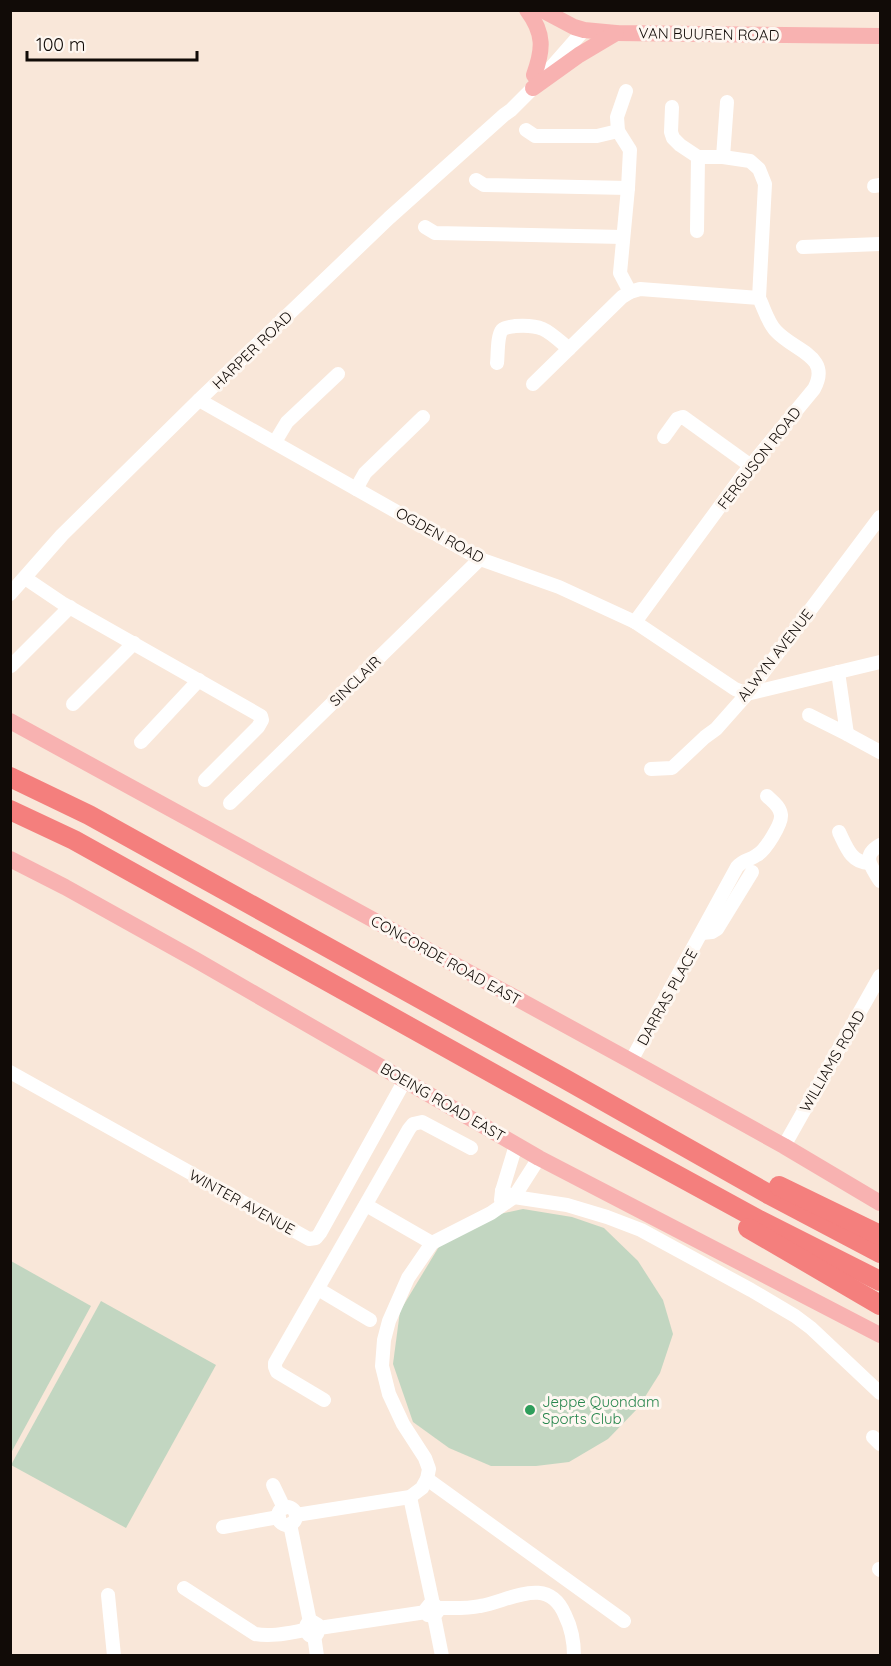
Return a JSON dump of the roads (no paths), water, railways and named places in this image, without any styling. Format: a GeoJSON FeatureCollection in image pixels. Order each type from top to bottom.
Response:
{"type":"FeatureCollection","features":[{"type":"Feature","properties":{"kind":"highway"},"geometry":{"type":"LineString","coordinates":[[10,777],[89,815],[565,1079],[770,1196],[880,1253]]}},
{"type":"Feature","properties":{"kind":"highway"},"geometry":{"type":"LineString","coordinates":[[10,810],[74,840],[607,1137],[759,1220],[880,1281]]}},
{"type":"Feature","properties":{"kind":"highway"},"geometry":{"type":"LineString","coordinates":[[565,1079],[880,1235]]}},
{"type":"Feature","properties":{"kind":"highway"},"geometry":{"type":"LineString","coordinates":[[607,1137],[755,1232],[880,1305]]}},
{"type":"Feature","properties":{"kind":"main road"},"geometry":{"type":"LineString","coordinates":[[527,10],[542,46],[533,82]]}},
{"type":"Feature","properties":{"kind":"main road","name":"VAN BUUREN ROAD"},"geometry":{"type":"LineString","coordinates":[[542,10],[579,28],[616,33],[880,36]]}},
{"type":"Feature","properties":{"kind":"main road"},"geometry":{"type":"LineString","coordinates":[[533,82],[616,33]]}},
{"type":"Feature","properties":{"kind":"main road","name":"CONCORDE ROAD EAST"},"geometry":{"type":"LineString","coordinates":[[10,721],[631,1061],[784,1146],[880,1203]]}},
{"type":"Feature","properties":{"kind":"main road","name":"BOEING ROAD EAST"},"geometry":{"type":"LineString","coordinates":[[10,859],[196,960],[538,1158],[880,1335]]}},
{"type":"Feature","properties":{"kind":"street","name":"HARPER ROAD"},"geometry":{"type":"LineString","coordinates":[[10,594],[62,535],[199,400],[389,218],[511,110],[579,28]]}},
{"type":"Feature","properties":{"kind":"street"},"geometry":{"type":"LineString","coordinates":[[626,91],[617,117],[618,131],[630,150],[620,273],[630,292]]}},
{"type":"Feature","properties":{"kind":"street"},"geometry":{"type":"LineString","coordinates":[[672,106],[671,132],[680,145],[698,157],[723,157],[727,102]]}},
{"type":"Feature","properties":{"kind":"street"},"geometry":{"type":"LineString","coordinates":[[526,130],[535,136],[597,136],[618,131]]}},
{"type":"Feature","properties":{"kind":"street"},"geometry":{"type":"LineString","coordinates":[[697,231],[698,157]]}},
{"type":"Feature","properties":{"kind":"street","name":"FERGUSON ROAD"},"geometry":{"type":"LineString","coordinates":[[635,622],[751,466],[814,389],[820,375],[816,364],[809,356],[775,331],[759,298],[765,184],[762,173],[748,160],[723,157]]}},
{"type":"Feature","properties":{"kind":"street"},"geometry":{"type":"LineString","coordinates":[[476,180],[484,185],[628,188]]}},
{"type":"Feature","properties":{"kind":"street"},"geometry":{"type":"LineString","coordinates":[[425,227],[435,233],[623,237]]}},
{"type":"Feature","properties":{"kind":"street"},"geometry":{"type":"LineString","coordinates":[[803,247],[880,244]]}},
{"type":"Feature","properties":{"kind":"street"},"geometry":{"type":"LineString","coordinates":[[533,384],[622,297],[630,292],[649,289],[759,298]]}},
{"type":"Feature","properties":{"kind":"street"},"geometry":{"type":"LineString","coordinates":[[497,363],[499,335],[507,327],[530,325],[541,327],[569,349]]}},
{"type":"Feature","properties":{"kind":"street"},"geometry":{"type":"LineString","coordinates":[[274,442],[286,422],[338,374]]}},
{"type":"Feature","properties":{"kind":"street","name":"OGDEN ROAD"},"geometry":{"type":"LineString","coordinates":[[199,400],[480,559],[559,587],[635,622],[735,689],[747,694]]}},
{"type":"Feature","properties":{"kind":"street"},"geometry":{"type":"LineString","coordinates":[[356,489],[365,472],[423,417]]}},
{"type":"Feature","properties":{"kind":"street"},"geometry":{"type":"LineString","coordinates":[[664,437],[676,419],[683,417],[751,466]]}},
{"type":"Feature","properties":{"kind":"street","name":"ALWYN AVENUE"},"geometry":{"type":"LineString","coordinates":[[651,769],[672,768],[716,729],[747,694],[880,517]]}},
{"type":"Feature","properties":{"kind":"street","name":"SINCLAIR"},"geometry":{"type":"LineString","coordinates":[[230,803],[480,559]]}},
{"type":"Feature","properties":{"kind":"street"},"geometry":{"type":"LineString","coordinates":[[25,578],[70,607],[259,714],[262,720],[258,727],[205,780]]}},
{"type":"Feature","properties":{"kind":"street"},"geometry":{"type":"LineString","coordinates":[[10,666],[70,607]]}},
{"type":"Feature","properties":{"kind":"street"},"geometry":{"type":"LineString","coordinates":[[73,704],[134,643]]}},
{"type":"Feature","properties":{"kind":"street"},"geometry":{"type":"LineString","coordinates":[[747,694],[880,662]]}},
{"type":"Feature","properties":{"kind":"street"},"geometry":{"type":"LineString","coordinates":[[838,672],[847,734]]}},
{"type":"Feature","properties":{"kind":"street"},"geometry":{"type":"LineString","coordinates":[[141,742],[199,681]]}},
{"type":"Feature","properties":{"kind":"street"},"geometry":{"type":"LineString","coordinates":[[809,715],[880,752]]}},
{"type":"Feature","properties":{"kind":"street","name":"DARRAS PLACE"},"geometry":{"type":"LineString","coordinates":[[631,1061],[737,867],[744,860],[759,855],[778,826],[781,818],[780,812],[777,805],[766,796]]}},
{"type":"Feature","properties":{"kind":"street"},"geometry":{"type":"LineString","coordinates":[[839,832],[850,854],[861,863],[870,863]]}},
{"type":"Feature","properties":{"kind":"street"},"geometry":{"type":"LineString","coordinates":[[880,845],[870,854],[870,863],[880,881]]}},
{"type":"Feature","properties":{"kind":"street"},"geometry":{"type":"LineString","coordinates":[[702,933],[717,929],[752,872]]}},
{"type":"Feature","properties":{"kind":"street","name":"WILLIAMS ROAD"},"geometry":{"type":"LineString","coordinates":[[784,1146],[880,976]]}},
{"type":"Feature","properties":{"kind":"street","name":"WINTER AVENUE"},"geometry":{"type":"LineString","coordinates":[[10,1072],[309,1239],[316,1238],[320,1233],[405,1080]]}},
{"type":"Feature","properties":{"kind":"street"},"geometry":{"type":"LineString","coordinates":[[324,1400],[277,1372],[275,1362],[366,1205],[413,1125],[422,1122],[430,1125],[471,1148]]}},
{"type":"Feature","properties":{"kind":"street"},"geometry":{"type":"LineString","coordinates":[[506,1198],[516,1145]]}},
{"type":"Feature","properties":{"kind":"street"},"geometry":{"type":"LineString","coordinates":[[223,1527],[410,1497],[422,1488],[429,1469],[389,1394],[382,1366],[384,1340],[389,1321],[408,1278],[432,1243],[490,1213],[506,1198],[538,1158]]}},
{"type":"Feature","properties":{"kind":"street"},"geometry":{"type":"LineString","coordinates":[[506,1198],[567,1205],[641,1230],[795,1316],[811,1328],[880,1393]]}},
{"type":"Feature","properties":{"kind":"street"},"geometry":{"type":"LineString","coordinates":[[366,1205],[432,1243]]}},
{"type":"Feature","properties":{"kind":"street"},"geometry":{"type":"LineString","coordinates":[[318,1289],[370,1320]]}},
{"type":"Feature","properties":{"kind":"street"},"geometry":{"type":"LineString","coordinates":[[427,1479],[624,1621]]}},
{"type":"Feature","properties":{"kind":"street"},"geometry":{"type":"LineString","coordinates":[[273,1485],[287,1516],[317,1656]]}},
{"type":"Feature","properties":{"kind":"street"},"geometry":{"type":"LineString","coordinates":[[410,1497],[442,1656]]}},
{"type":"Feature","properties":{"kind":"street"},"geometry":{"type":"LineString","coordinates":[[184,1588],[255,1634],[265,1636],[433,1610],[482,1606],[523,1594],[544,1593],[557,1600],[565,1613],[574,1646],[574,1656]]}},
{"type":"Feature","properties":{"kind":"street"},"geometry":{"type":"LineString","coordinates":[[108,1595],[114,1656]]}},
{"type":"Feature","properties":{"kind":"place","name":"Jeppe Quondam Sports Club"},"geometry":{"type":"Point","coordinates":[530,1410]}}]}
